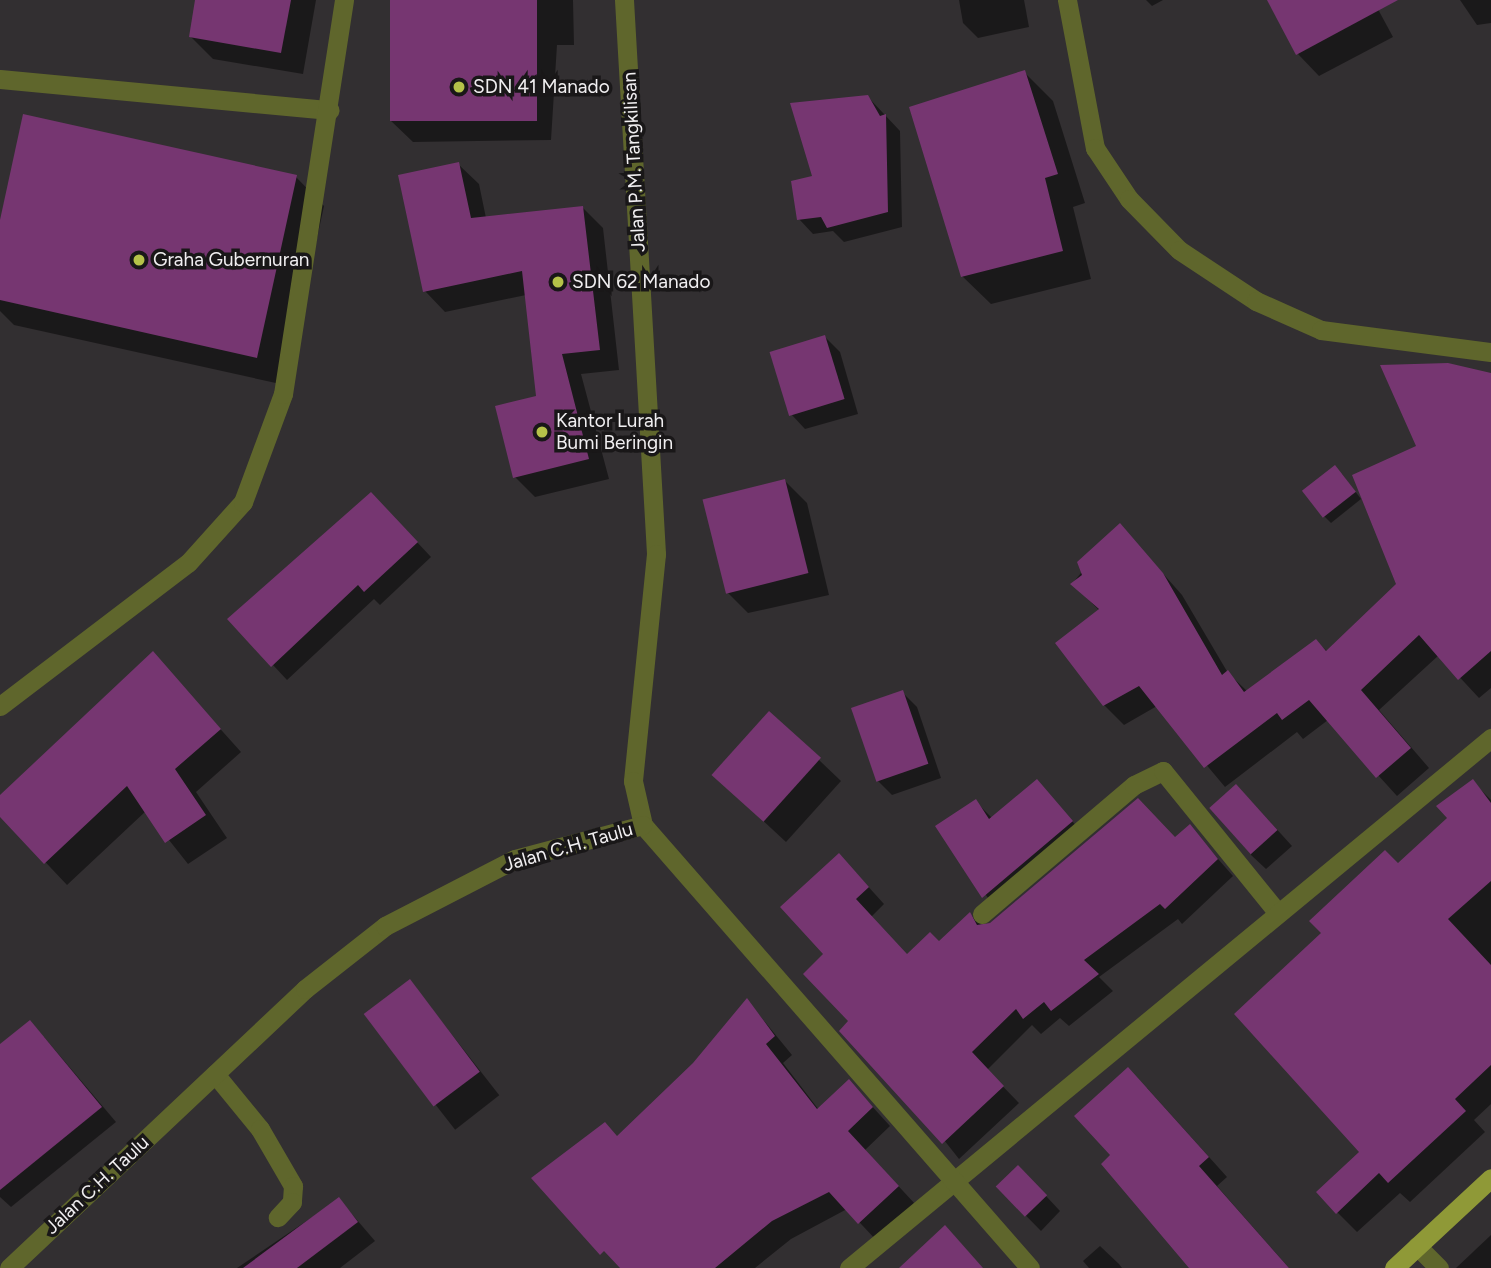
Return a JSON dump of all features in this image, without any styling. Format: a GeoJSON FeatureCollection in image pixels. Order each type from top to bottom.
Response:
{"type":"FeatureCollection","features":[{"type":"Feature","properties":{"kind":"main road"},"geometry":{"type":"LineString","coordinates":[[1394,1268],[1491,1178]]}},
{"type":"Feature","properties":{"kind":"street"},"geometry":{"type":"LineString","coordinates":[[0,706],[188,563],[243,502],[283,394],[330,110],[344,0]]}},
{"type":"Feature","properties":{"kind":"street","name":"Jalan P.M. Tangkilisan"},"geometry":{"type":"LineString","coordinates":[[624,0],[656,554],[632,781],[643,825]]}},
{"type":"Feature","properties":{"kind":"street"},"geometry":{"type":"LineString","coordinates":[[1067,0],[1095,148],[1129,200],[1179,250],[1256,301],[1321,330],[1491,352]]}},
{"type":"Feature","properties":{"kind":"street"},"geometry":{"type":"LineString","coordinates":[[0,79],[330,110]]}},
{"type":"Feature","properties":{"kind":"street"},"geometry":{"type":"LineString","coordinates":[[849,1268],[1491,738]]}},
{"type":"Feature","properties":{"kind":"street"},"geometry":{"type":"LineString","coordinates":[[982,914],[1134,785],[1163,771],[1278,914]]}},
{"type":"Feature","properties":{"kind":"street","name":"Jalan C.H. Taulu"},"geometry":{"type":"LineString","coordinates":[[9,1268],[305,989],[385,926],[440,893],[515,859],[643,825],[1030,1268]]}},
{"type":"Feature","properties":{"kind":"street"},"geometry":{"type":"LineString","coordinates":[[215,1074],[260,1129],[293,1186],[292,1202],[278,1217]]}},
{"type":"Feature","properties":{"kind":"street"},"geometry":{"type":"LineString","coordinates":[[1417,1246],[1439,1268]]}},
{"type":"Feature","properties":{"kind":"building"},"geometry":{"type":"Polygon","coordinates":[[[195,0],[291,0],[281,53],[189,37],[195,0]]]}},
{"type":"Feature","properties":{"kind":"building"},"geometry":{"type":"Polygon","coordinates":[[[390,0],[537,0],[537,121],[390,121],[390,0]]]}},
{"type":"Feature","properties":{"kind":"building"},"geometry":{"type":"Polygon","coordinates":[[[1267,0],[1398,0],[1296,55],[1267,0]]]}},
{"type":"Feature","properties":{"kind":"building"},"geometry":{"type":"Polygon","coordinates":[[[1025,70],[1058,174],[1045,178],[1063,251],[961,277],[909,107],[1025,70]]]}},
{"type":"Feature","properties":{"kind":"building"},"geometry":{"type":"Polygon","coordinates":[[[868,95],[880,116],[886,114],[888,212],[827,228],[821,217],[797,220],[791,181],[812,176],[790,103],[868,95]]]}},
{"type":"Feature","properties":{"kind":"building","name":"Graha Gubernuran"},"geometry":{"type":"Polygon","coordinates":[[[23,114],[297,175],[257,358],[0,300],[0,220],[23,114]]]}},
{"type":"Feature","properties":{"kind":"building"},"geometry":{"type":"Polygon","coordinates":[[[459,162],[471,218],[583,206],[600,350],[562,354],[589,459],[513,478],[495,406],[536,396],[522,271],[423,292],[398,175],[459,162]]]}},
{"type":"Feature","properties":{"kind":"building"},"geometry":{"type":"Polygon","coordinates":[[[825,335],[845,399],[789,416],[770,352],[825,335]]]}},
{"type":"Feature","properties":{"kind":"building"},"geometry":{"type":"Polygon","coordinates":[[[1448,363],[1491,373],[1491,651],[1458,680],[1419,635],[1361,690],[1411,748],[1376,778],[1309,700],[1282,720],[1277,713],[1204,768],[1139,686],[1103,706],[1055,643],[1099,609],[1070,584],[1082,575],[1077,562],[1120,523],[1163,573],[1222,675],[1228,670],[1244,692],[1316,639],[1326,651],[1396,584],[1352,475],[1416,446],[1380,365],[1448,363]]]}},
{"type":"Feature","properties":{"kind":"building"},"geometry":{"type":"Polygon","coordinates":[[[1335,465],[1356,492],[1323,518],[1302,491],[1335,465]]]}},
{"type":"Feature","properties":{"kind":"building"},"geometry":{"type":"Polygon","coordinates":[[[785,479],[808,573],[726,594],[703,500],[785,479]]]}},
{"type":"Feature","properties":{"kind":"building"},"geometry":{"type":"Polygon","coordinates":[[[371,492],[418,542],[364,592],[358,585],[271,667],[227,619],[371,492]]]}},
{"type":"Feature","properties":{"kind":"building"},"geometry":{"type":"Polygon","coordinates":[[[153,651],[221,729],[175,769],[206,815],[165,843],[127,786],[44,864],[0,817],[0,795],[153,651]]]}},
{"type":"Feature","properties":{"kind":"building"},"geometry":{"type":"Polygon","coordinates":[[[903,690],[928,764],[876,782],[851,708],[903,690]]]}},
{"type":"Feature","properties":{"kind":"building"},"geometry":{"type":"Polygon","coordinates":[[[769,711],[821,758],[763,822],[711,775],[769,711]]]}},
{"type":"Feature","properties":{"kind":"building"},"geometry":{"type":"Polygon","coordinates":[[[1037,779],[1073,821],[982,898],[935,826],[976,799],[989,819],[1037,779]]]}},
{"type":"Feature","properties":{"kind":"building"},"geometry":{"type":"Polygon","coordinates":[[[1473,779],[1491,803],[1491,881],[1448,919],[1491,965],[1491,1065],[1455,1099],[1466,1111],[1388,1183],[1379,1173],[1336,1214],[1316,1192],[1359,1152],[1234,1014],[1321,933],[1309,921],[1385,850],[1398,863],[1447,818],[1436,806],[1473,779]]]}},
{"type":"Feature","properties":{"kind":"building"},"geometry":{"type":"Polygon","coordinates":[[[1236,784],[1277,830],[1251,854],[1209,808],[1236,784]]]}},
{"type":"Feature","properties":{"kind":"building"},"geometry":{"type":"Polygon","coordinates":[[[1138,798],[1175,837],[1190,824],[1218,859],[1165,909],[1160,904],[1084,960],[1099,974],[1051,1011],[1044,1002],[1023,1019],[1016,1009],[972,1052],[1004,1086],[942,1144],[839,1031],[848,1021],[803,974],[823,954],[780,907],[839,853],[869,887],[856,899],[907,954],[930,932],[939,941],[970,912],[977,925],[990,923],[1138,798]]]}},
{"type":"Feature","properties":{"kind":"building"},"geometry":{"type":"Polygon","coordinates":[[[410,979],[480,1072],[433,1107],[364,1014],[410,979]]]}},
{"type":"Feature","properties":{"kind":"building"},"geometry":{"type":"Polygon","coordinates":[[[747,998],[775,1036],[766,1044],[817,1109],[849,1079],[873,1107],[848,1131],[899,1186],[858,1224],[829,1192],[772,1221],[715,1268],[620,1268],[604,1251],[600,1255],[531,1178],[605,1122],[617,1136],[693,1063],[747,998]]]}},
{"type":"Feature","properties":{"kind":"building"},"geometry":{"type":"Polygon","coordinates":[[[30,1020],[102,1107],[0,1190],[0,1044],[30,1020]]]}},
{"type":"Feature","properties":{"kind":"building"},"geometry":{"type":"Polygon","coordinates":[[[1128,1067],[1209,1157],[1199,1166],[1289,1268],[1189,1268],[1101,1164],[1110,1155],[1074,1116],[1128,1067]]]}},
{"type":"Feature","properties":{"kind":"building"},"geometry":{"type":"Polygon","coordinates":[[[1018,1165],[1047,1195],[1025,1217],[996,1187],[1018,1165]]]}},
{"type":"Feature","properties":{"kind":"building"},"geometry":{"type":"Polygon","coordinates":[[[339,1197],[358,1222],[297,1268],[243,1268],[339,1197]]]}},
{"type":"Feature","properties":{"kind":"building"},"geometry":{"type":"Polygon","coordinates":[[[945,1225],[983,1268],[899,1268],[945,1225]]]}},
{"type":"Feature","properties":{"kind":"place","name":"SDN 41 Manado"},"geometry":{"type":"Point","coordinates":[459,87]}},
{"type":"Feature","properties":{"kind":"place","name":"Graha Gubernuran"},"geometry":{"type":"Point","coordinates":[139,260]}},
{"type":"Feature","properties":{"kind":"place","name":"SDN 62 Manado"},"geometry":{"type":"Point","coordinates":[558,282]}},
{"type":"Feature","properties":{"kind":"place","name":"Kantor Lurah Bumi Beringin"},"geometry":{"type":"Point","coordinates":[542,432]}}]}
